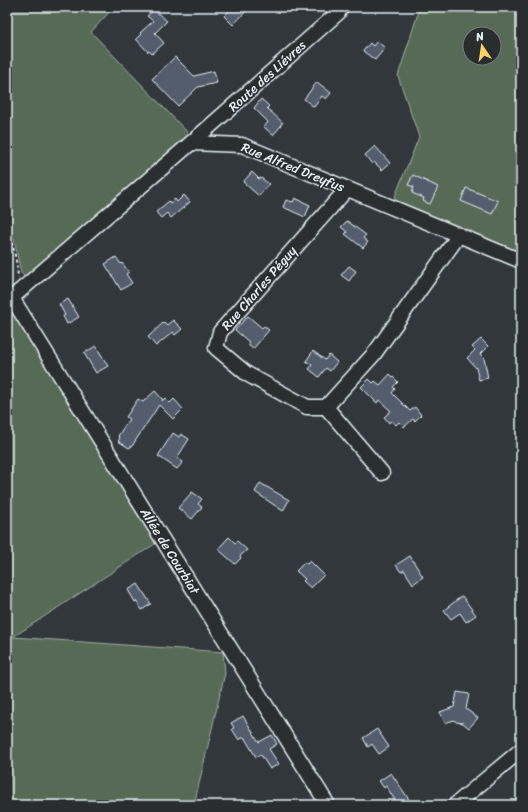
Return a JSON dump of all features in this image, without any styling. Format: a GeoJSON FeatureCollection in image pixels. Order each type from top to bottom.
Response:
{"type":"FeatureCollection","features":[{"type":"Feature","properties":{"kind":"street","name":"Route des Liévres"},"geometry":{"type":"LineString","coordinates":[[191,143],[338,13],[341,7]]}},
{"type":"Feature","properties":{"kind":"street","name":"Rue Alfred Dreyfus"},"geometry":{"type":"LineString","coordinates":[[191,143],[242,145],[521,261]]}},
{"type":"Feature","properties":{"kind":"street"},"geometry":{"type":"LineString","coordinates":[[12,297],[191,143]]}},
{"type":"Feature","properties":{"kind":"street","name":"Rue Charles Péguy"},"geometry":{"type":"LineString","coordinates":[[326,406],[307,407],[246,374],[216,348],[220,332],[347,189]]}},
{"type":"Feature","properties":{"kind":"street"},"geometry":{"type":"LineString","coordinates":[[382,473],[326,406],[374,354],[459,235]]}},
{"type":"Feature","properties":{"kind":"street","name":"Allée de Courbiat"},"geometry":{"type":"LineString","coordinates":[[12,297],[328,805]]}},
{"type":"Feature","properties":{"kind":"street"},"geometry":{"type":"LineString","coordinates":[[455,805],[521,750]]}},
{"type":"Feature","properties":{"kind":"path"},"geometry":{"type":"LineString","coordinates":[[7,231],[12,241],[17,267],[12,297]]}},
{"type":"Feature","properties":{"kind":"green space"},"geometry":{"type":"Polygon","coordinates":[[[7,7],[114,7],[91,32],[191,136],[29,277],[25,277],[21,273],[14,239],[7,224],[7,7]]]}},
{"type":"Feature","properties":{"kind":"green space"},"geometry":{"type":"Polygon","coordinates":[[[420,7],[521,7],[521,257],[393,201],[419,137],[398,76],[420,7]]]}},
{"type":"Feature","properties":{"kind":"green space"},"geometry":{"type":"Polygon","coordinates":[[[13,310],[158,542],[13,637],[223,652],[225,673],[194,805],[7,805],[7,312],[13,310]]]}},
{"type":"Feature","properties":{"kind":"building"},"geometry":{"type":"Polygon","coordinates":[[[233,7],[250,7],[233,25],[224,16],[233,7]]]}},
{"type":"Feature","properties":{"kind":"building"},"geometry":{"type":"Polygon","coordinates":[[[154,10],[167,21],[155,33],[164,43],[152,54],[149,51],[148,52],[136,39],[141,34],[140,33],[153,21],[147,16],[154,10]]]}},
{"type":"Feature","properties":{"kind":"building"},"geometry":{"type":"Polygon","coordinates":[[[377,41],[385,48],[375,60],[363,51],[370,43],[373,46],[377,41]]]}},
{"type":"Feature","properties":{"kind":"building"},"geometry":{"type":"Polygon","coordinates":[[[175,57],[194,76],[214,71],[217,83],[198,87],[178,106],[152,79],[175,57]]]}},
{"type":"Feature","properties":{"kind":"building"},"geometry":{"type":"Polygon","coordinates":[[[317,82],[331,93],[326,99],[322,96],[314,107],[304,99],[317,82]]]}},
{"type":"Feature","properties":{"kind":"building"},"geometry":{"type":"Polygon","coordinates":[[[261,99],[269,106],[267,108],[283,123],[273,135],[264,127],[268,122],[254,108],[261,99]]]}},
{"type":"Feature","properties":{"kind":"building"},"geometry":{"type":"Polygon","coordinates":[[[375,146],[390,163],[382,170],[374,162],[372,164],[365,155],[375,146]]]}},
{"type":"Feature","properties":{"kind":"building"},"geometry":{"type":"Polygon","coordinates":[[[252,172],[259,179],[261,178],[269,184],[259,196],[243,182],[252,172]]]}},
{"type":"Feature","properties":{"kind":"building"},"geometry":{"type":"Polygon","coordinates":[[[413,175],[438,187],[430,204],[423,201],[424,198],[412,193],[414,187],[408,185],[413,175]]]}},
{"type":"Feature","properties":{"kind":"building"},"geometry":{"type":"Polygon","coordinates":[[[466,188],[498,201],[492,214],[461,201],[466,188]]]}},
{"type":"Feature","properties":{"kind":"building"},"geometry":{"type":"Polygon","coordinates":[[[184,195],[190,202],[171,218],[167,213],[161,218],[156,212],[169,201],[170,203],[175,199],[177,202],[184,195]]]}},
{"type":"Feature","properties":{"kind":"building"},"geometry":{"type":"Polygon","coordinates":[[[295,198],[310,205],[305,217],[283,207],[286,200],[293,202],[295,198]]]}},
{"type":"Feature","properties":{"kind":"building"},"geometry":{"type":"Polygon","coordinates":[[[347,221],[366,235],[363,238],[368,242],[363,248],[345,234],[347,232],[341,227],[347,221]]]}},
{"type":"Feature","properties":{"kind":"building"},"geometry":{"type":"Polygon","coordinates":[[[116,257],[129,272],[126,274],[132,283],[121,290],[105,264],[116,257]]]}},
{"type":"Feature","properties":{"kind":"building"},"geometry":{"type":"Polygon","coordinates":[[[349,266],[356,271],[349,281],[341,275],[349,266]]]}},
{"type":"Feature","properties":{"kind":"building"},"geometry":{"type":"Polygon","coordinates":[[[68,299],[79,317],[67,324],[63,316],[65,315],[59,304],[68,299]]]}},
{"type":"Feature","properties":{"kind":"building"},"geometry":{"type":"Polygon","coordinates":[[[248,316],[262,328],[264,326],[269,330],[253,349],[247,344],[249,342],[235,330],[248,316]]]}},
{"type":"Feature","properties":{"kind":"building"},"geometry":{"type":"Polygon","coordinates":[[[173,320],[182,329],[175,335],[173,332],[156,346],[148,337],[164,322],[167,325],[173,320]]]}},
{"type":"Feature","properties":{"kind":"building"},"geometry":{"type":"Polygon","coordinates":[[[481,339],[488,346],[480,354],[484,358],[488,378],[479,380],[476,368],[467,358],[475,350],[472,347],[481,339]]]}},
{"type":"Feature","properties":{"kind":"building"},"geometry":{"type":"Polygon","coordinates":[[[96,346],[108,366],[96,373],[84,353],[96,346]]]}},
{"type":"Feature","properties":{"kind":"building"},"geometry":{"type":"Polygon","coordinates":[[[313,351],[325,360],[329,355],[337,362],[330,371],[326,368],[319,377],[309,369],[312,365],[306,361],[313,351]]]}},
{"type":"Feature","properties":{"kind":"building"},"geometry":{"type":"Polygon","coordinates":[[[390,374],[398,382],[393,387],[395,389],[392,393],[410,411],[415,407],[421,415],[415,421],[413,419],[404,427],[399,422],[396,425],[391,421],[389,423],[384,417],[391,411],[379,400],[377,403],[361,387],[369,379],[373,383],[375,381],[380,385],[390,374]]]}},
{"type":"Feature","properties":{"kind":"building"},"geometry":{"type":"Polygon","coordinates":[[[155,391],[163,400],[165,398],[170,403],[174,399],[183,409],[173,419],[159,405],[132,446],[129,448],[118,441],[120,438],[118,436],[129,419],[126,417],[138,399],[143,402],[155,391]]]}},
{"type":"Feature","properties":{"kind":"building"},"geometry":{"type":"Polygon","coordinates":[[[173,433],[179,437],[181,434],[189,439],[177,458],[183,462],[177,469],[158,456],[173,433]]]}},
{"type":"Feature","properties":{"kind":"building"},"geometry":{"type":"Polygon","coordinates":[[[260,483],[289,500],[283,511],[255,492],[260,483]]]}},
{"type":"Feature","properties":{"kind":"building"},"geometry":{"type":"Polygon","coordinates":[[[192,492],[202,499],[198,504],[202,507],[192,519],[178,508],[192,492]]]}},
{"type":"Feature","properties":{"kind":"building"},"geometry":{"type":"Polygon","coordinates":[[[229,537],[235,543],[237,541],[247,550],[240,556],[241,558],[235,564],[218,549],[229,537]]]}},
{"type":"Feature","properties":{"kind":"building"},"geometry":{"type":"Polygon","coordinates":[[[410,556],[423,577],[413,584],[404,570],[401,572],[396,565],[410,556]]]}},
{"type":"Feature","properties":{"kind":"building"},"geometry":{"type":"Polygon","coordinates":[[[310,561],[324,575],[311,588],[303,581],[305,579],[296,571],[305,562],[307,564],[310,561]]]}},
{"type":"Feature","properties":{"kind":"building"},"geometry":{"type":"Polygon","coordinates":[[[138,584],[151,604],[142,610],[128,590],[138,584]]]}},
{"type":"Feature","properties":{"kind":"building"},"geometry":{"type":"Polygon","coordinates":[[[462,596],[476,615],[466,622],[460,613],[451,619],[444,610],[462,596]]]}},
{"type":"Feature","properties":{"kind":"building"},"geometry":{"type":"Polygon","coordinates":[[[457,692],[469,694],[466,709],[478,718],[469,728],[463,723],[456,722],[454,720],[445,723],[440,712],[454,707],[457,692]]]}},
{"type":"Feature","properties":{"kind":"building"},"geometry":{"type":"Polygon","coordinates":[[[243,716],[259,742],[272,735],[277,744],[269,749],[279,764],[270,769],[261,755],[256,757],[244,737],[239,740],[232,729],[234,728],[231,723],[243,716]]]}},
{"type":"Feature","properties":{"kind":"building"},"geometry":{"type":"Polygon","coordinates":[[[377,729],[389,747],[379,754],[372,744],[368,747],[363,738],[377,729]]]}},
{"type":"Feature","properties":{"kind":"building"},"geometry":{"type":"Polygon","coordinates":[[[391,773],[410,801],[404,805],[398,805],[386,786],[384,788],[379,781],[391,773]]]}}]}
